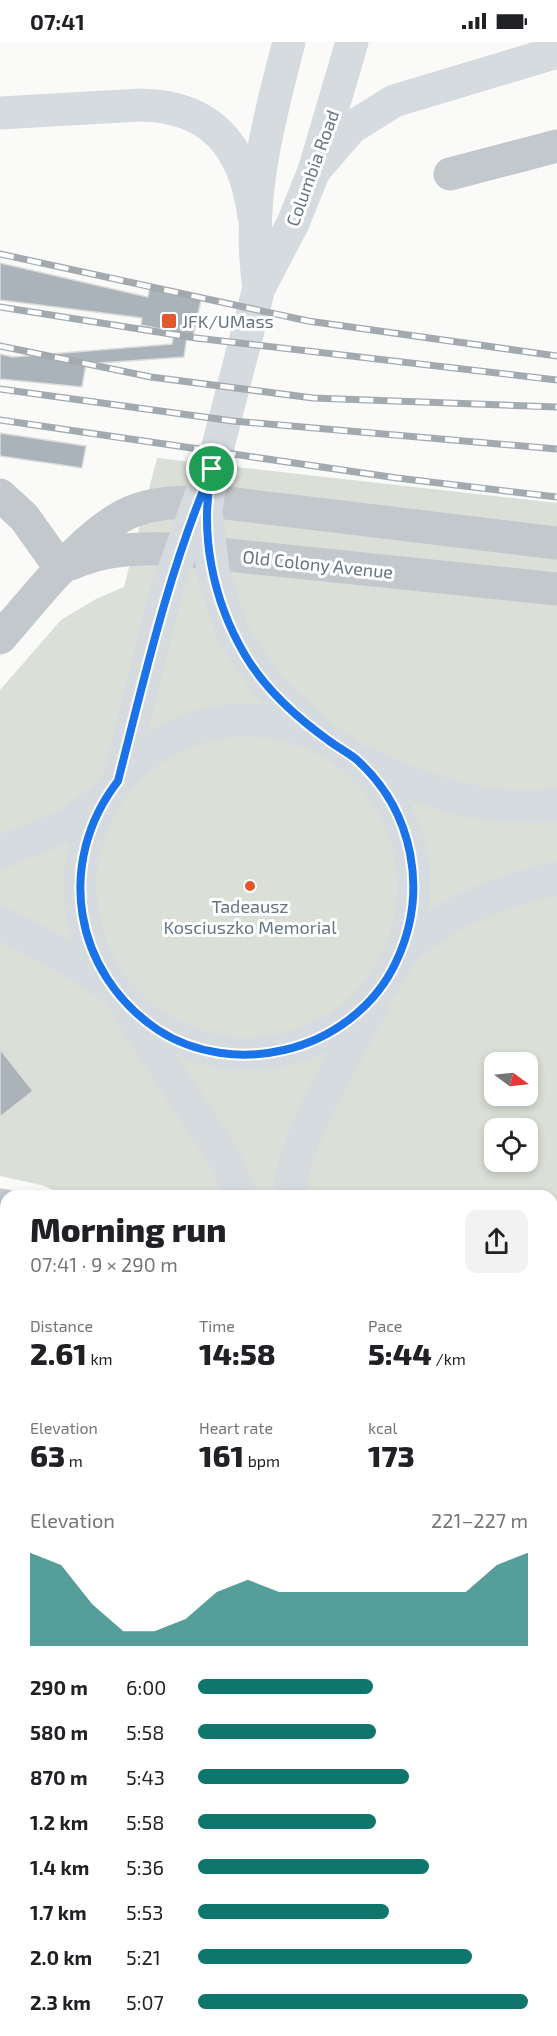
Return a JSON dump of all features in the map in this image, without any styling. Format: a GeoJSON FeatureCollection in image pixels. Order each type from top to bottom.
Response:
{"type":"FeatureCollection","features":[{"type":"Feature","properties":{"kind":"main road","name":"Columbia Road"},"geometry":{"type":"LineString","coordinates":[[259,288],[255,263],[254,217],[265,141],[289,42]]}},
{"type":"Feature","properties":{"kind":"main road","name":"Columbia Road"},"geometry":{"type":"LineString","coordinates":[[114,786],[166,592],[188,528],[212,469],[259,288],[293,223],[314,171],[352,42]]}},
{"type":"Feature","properties":{"kind":"main road"},"geometry":{"type":"LineString","coordinates":[[314,171],[351,128],[383,106],[436,86],[557,52]]}},
{"type":"Feature","properties":{"kind":"main road"},"geometry":{"type":"LineString","coordinates":[[0,113],[140,105],[159,105],[191,113],[218,132],[237,155],[249,183],[254,217]]}},
{"type":"Feature","properties":{"kind":"main road","name":"Columbia Road"},"geometry":{"type":"LineString","coordinates":[[212,469],[207,525],[217,589],[232,632],[256,671],[295,714],[343,750],[409,783],[470,802],[511,807],[557,804]]}},
{"type":"Feature","properties":{"kind":"main road"},"geometry":{"type":"LineString","coordinates":[[0,852],[67,826],[90,811],[157,746],[192,729],[217,723],[243,720],[275,722],[295,727],[343,750],[386,794],[400,821],[410,850],[414,896],[409,927],[392,968],[300,1146],[292,1173],[291,1190]]}},
{"type":"Feature","properties":{"kind":"main road"},"geometry":{"type":"LineString","coordinates":[[114,786],[87,838],[80,890],[87,935],[93,953],[236,1189]]}},
{"type":"Feature","properties":{"kind":"main road"},"geometry":{"type":"LineString","coordinates":[[0,923],[53,950],[117,993],[161,1031],[185,1043],[210,1051],[249,1055],[288,1050],[325,1035],[358,1012],[392,968],[437,924],[470,907],[557,878]]}},
{"type":"Feature","properties":{"kind":"street"},"geometry":{"type":"LineString","coordinates":[[450,174],[557,146]]}},
{"type":"Feature","properties":{"kind":"street"},"geometry":{"type":"LineString","coordinates":[[0,495],[24,517],[62,569]]}},
{"type":"Feature","properties":{"kind":"street"},"geometry":{"type":"LineString","coordinates":[[0,638],[62,569],[106,526],[138,510],[180,502],[259,506],[557,543]]}},
{"type":"Feature","properties":{"kind":"street","name":"Old Colony Avenue"},"geometry":{"type":"LineString","coordinates":[[62,569],[92,556],[127,549],[171,549],[557,589]]}},
{"type":"Feature","properties":{"kind":"shaded area"},"geometry":{"type":"Polygon","coordinates":[[[157,458],[557,503],[557,1190],[54,1190],[0,1176],[0,690],[61,620],[96,599],[124,587],[157,458]]]}},
{"type":"Feature","properties":{"kind":"building","name":"JFK/UMass"},"geometry":{"type":"Polygon","coordinates":[[[0,263],[148,297],[150,286],[202,296],[193,337],[187,335],[184,357],[86,364],[82,387],[0,379],[0,354],[13,357],[172,344],[174,332],[141,325],[142,318],[0,300],[0,263]]]}},
{"type":"Feature","properties":{"kind":"building"},"geometry":{"type":"Polygon","coordinates":[[[0,433],[86,446],[82,468],[0,456],[0,433]]]}},
{"type":"Feature","properties":{"kind":"building"},"geometry":{"type":"Polygon","coordinates":[[[0,1049],[33,1091],[0,1117],[0,1049]]]}},
{"type":"Feature","properties":{"kind":"railway"},"geometry":{"type":"LineString","coordinates":[[0,254],[308,321],[557,356]]}},
{"type":"Feature","properties":{"kind":"railway"},"geometry":{"type":"LineString","coordinates":[[0,307],[196,338],[557,380]]}},
{"type":"Feature","properties":{"kind":"railway"},"geometry":{"type":"LineString","coordinates":[[0,346],[151,377],[313,398],[557,407]]}},
{"type":"Feature","properties":{"kind":"railway"},"geometry":{"type":"LineString","coordinates":[[0,389],[233,421],[557,449]]}},
{"type":"Feature","properties":{"kind":"railway"},"geometry":{"type":"LineString","coordinates":[[0,420],[397,478],[557,497]]}},
{"type":"Feature","properties":{"kind":"place","name":"JFK/UMass"},"geometry":{"type":"Point","coordinates":[169,321]}},
{"type":"Feature","properties":{"kind":"place","name":"Tadeausz Kosciuszko Memorial"},"geometry":{"type":"Point","coordinates":[250,886]}},
{"type":"Feature","properties":{"kind":"route"},"geometry":{"type":"LineString","coordinates":[[212,469],[206,511],[207,539],[221,605],[232,632],[247,658],[267,685],[295,714],[330,742],[355,758],[377,782],[394,807],[406,836],[413,865],[414,896],[405,941],[393,969],[376,994],[337,1029],[314,1041],[276,1052],[249,1055],[210,1051],[185,1043],[161,1031],[120,998],[93,953],[85,928],[80,890],[87,838],[103,803],[118,781],[166,592],[188,528],[212,469]]}}]}
